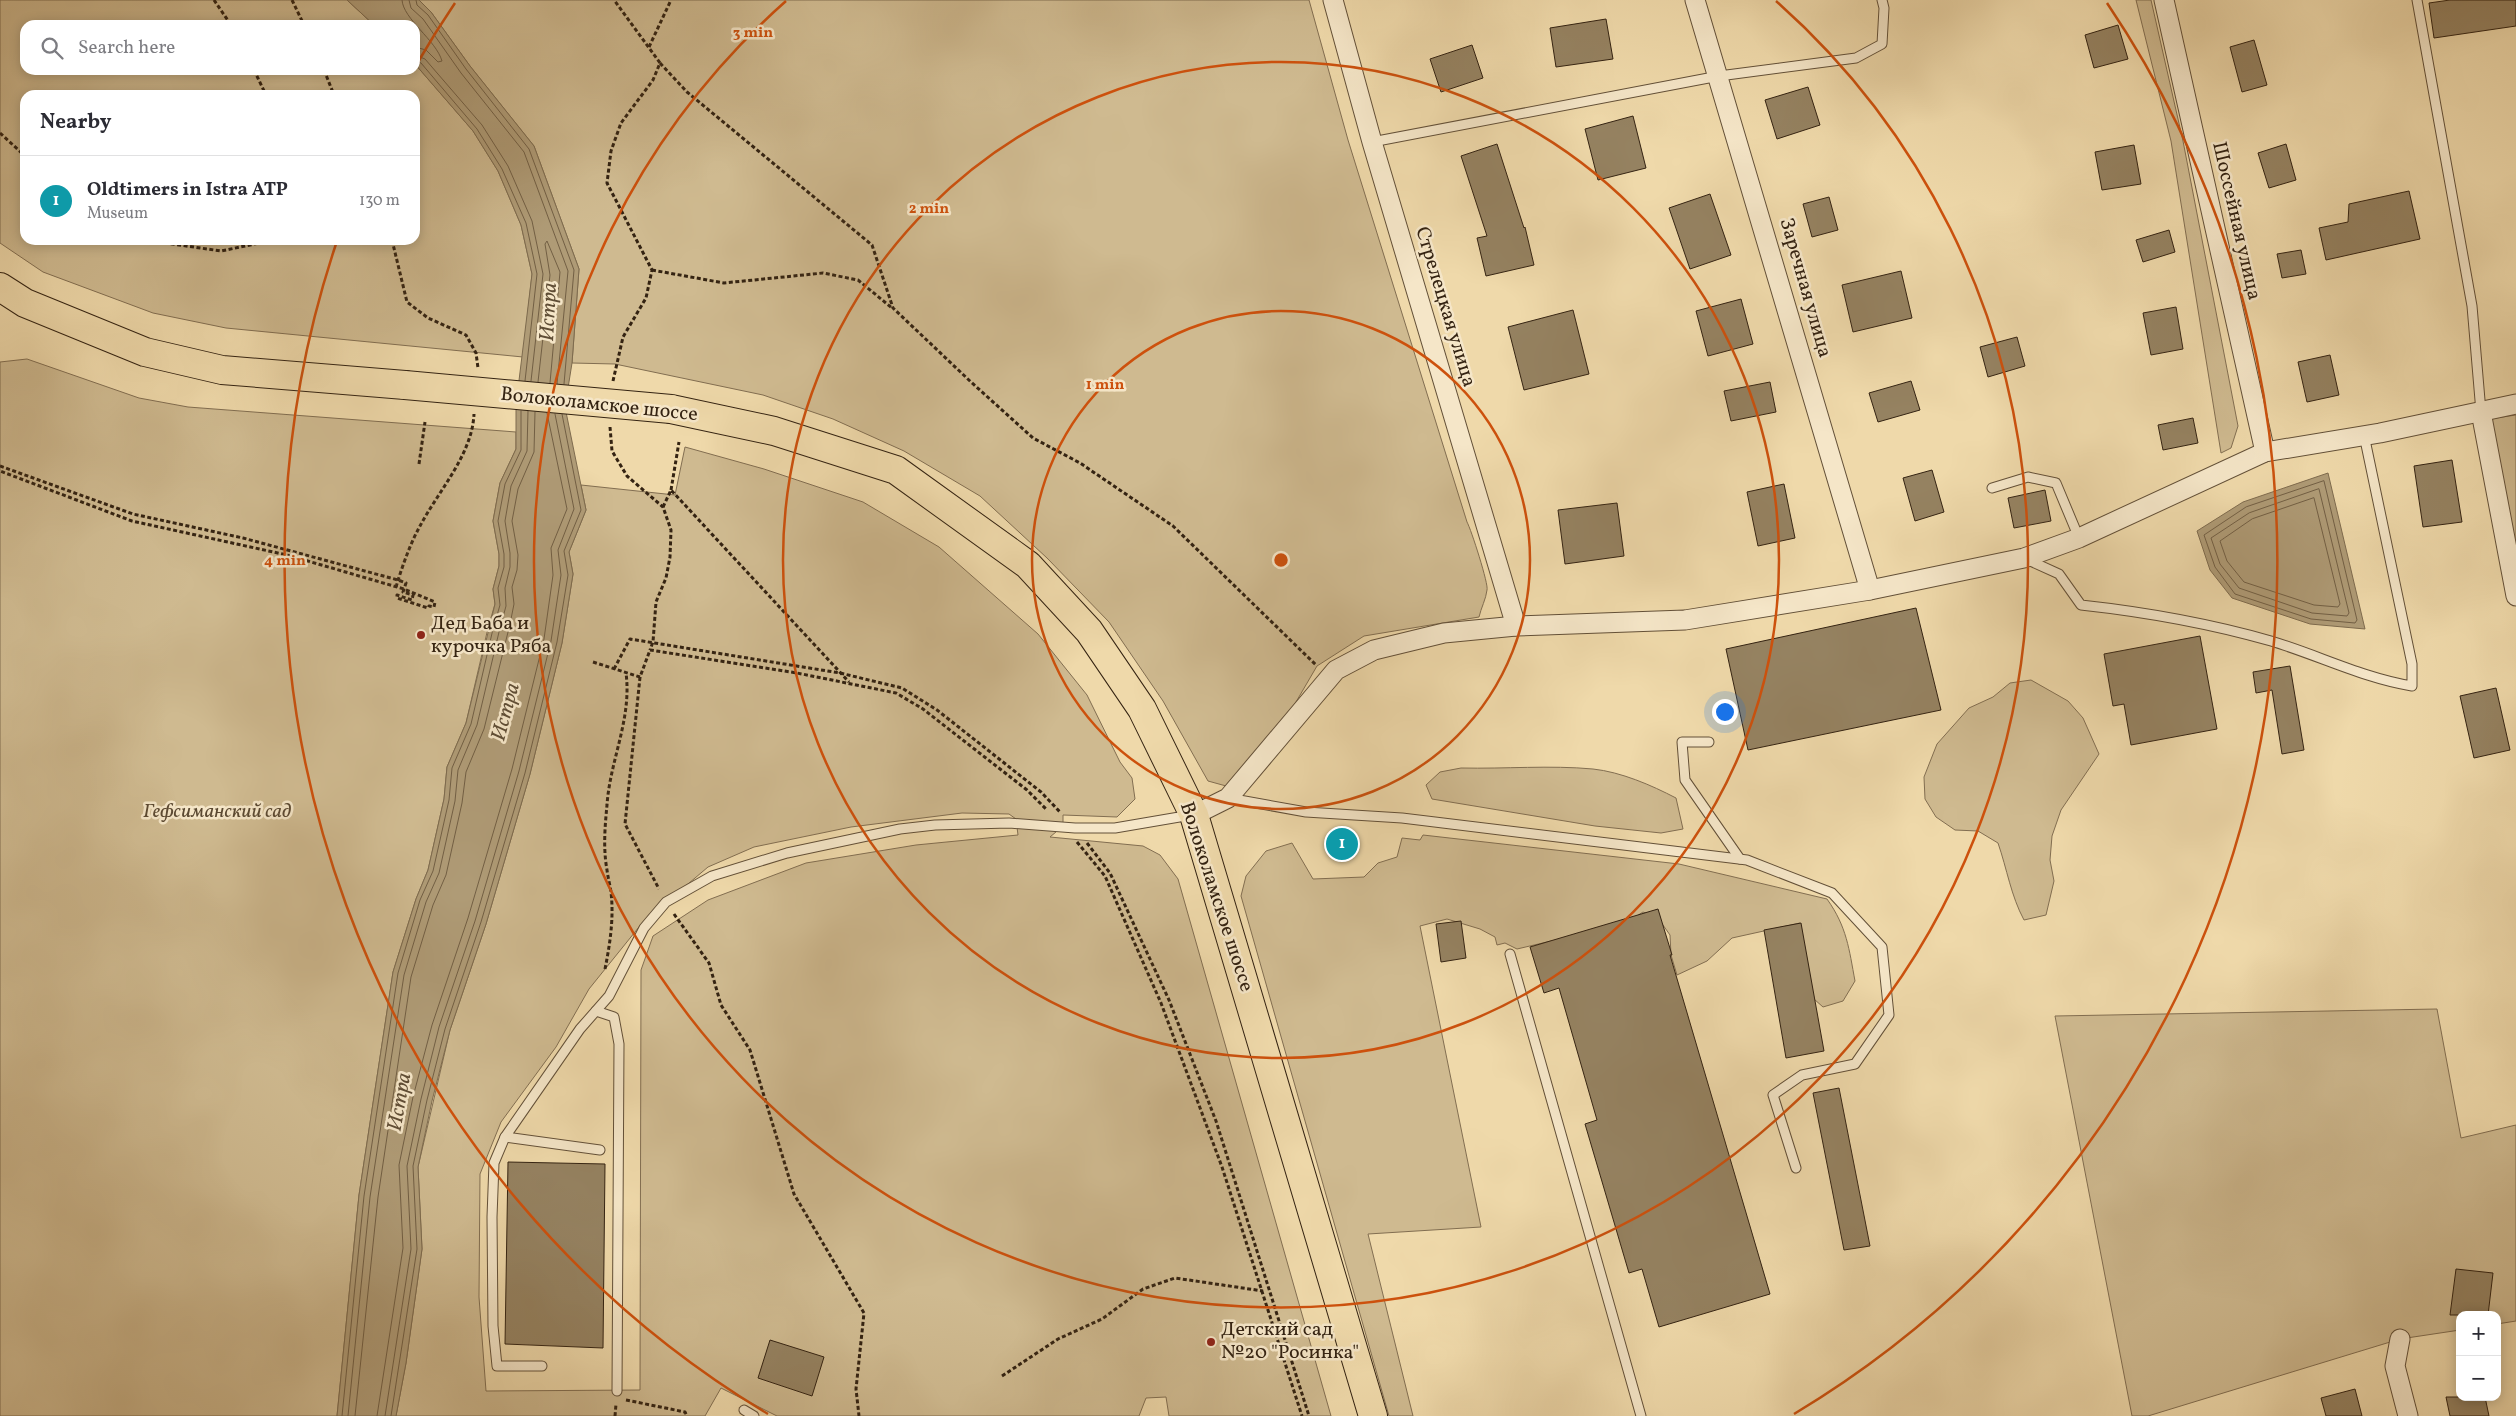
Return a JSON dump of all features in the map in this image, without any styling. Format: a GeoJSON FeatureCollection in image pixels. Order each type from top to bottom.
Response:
{"type":"FeatureCollection","features":[{"type":"Feature","properties":{"kind":"main road","name":"Волоколамское шоссе"},"geometry":{"type":"LineString","coordinates":[[0,287],[25,303],[145,352],[222,370],[671,409],[774,431],[896,470],[1028,566],[1089,632],[1142,709],[1194,814],[1373,1416]]}},
{"type":"Feature","properties":{"kind":"street","name":"Стрелецкая улица"},"geometry":{"type":"LineString","coordinates":[[1333,0],[1372,142],[1516,626]]}},
{"type":"Feature","properties":{"kind":"street","name":"Заречная улица"},"geometry":{"type":"LineString","coordinates":[[1695,0],[1870,590]]}},
{"type":"Feature","properties":{"kind":"street","name":"Шоссейная улица"},"geometry":{"type":"LineString","coordinates":[[2164,0],[2264,452]]}},
{"type":"Feature","properties":{"kind":"street"},"geometry":{"type":"LineString","coordinates":[[1194,814],[1228,798],[1336,670],[1374,650],[1444,633],[1516,626],[1685,620],[1870,590],[2024,558],[2079,538],[2264,452],[2364,436],[2516,404]]}},
{"type":"Feature","properties":{"kind":"street"},"geometry":{"type":"LineString","coordinates":[[2481,412],[2516,596]]}},
{"type":"Feature","properties":{"kind":"street"},"geometry":{"type":"LineString","coordinates":[[2400,1339],[2395,1366],[2408,1416]]}},
{"type":"Feature","properties":{"kind":"lane"},"geometry":{"type":"LineString","coordinates":[[1372,142],[1719,76],[1856,58],[1882,44],[1884,8],[1882,0]]}},
{"type":"Feature","properties":{"kind":"lane"},"geometry":{"type":"LineString","coordinates":[[2416,0],[2472,306],[2481,412]]}},
{"type":"Feature","properties":{"kind":"lane"},"geometry":{"type":"LineString","coordinates":[[2024,558],[2059,574],[2080,605],[2157,614],[2261,639],[2384,682],[2412,686],[2412,664],[2364,436]]}},
{"type":"Feature","properties":{"kind":"lane"},"geometry":{"type":"LineString","coordinates":[[1992,488],[2028,477],[2056,483],[2079,538]]}},
{"type":"Feature","properties":{"kind":"lane"},"geometry":{"type":"LineString","coordinates":[[1709,742],[1682,742],[1685,780],[1740,859]]}},
{"type":"Feature","properties":{"kind":"lane"},"geometry":{"type":"LineString","coordinates":[[1228,798],[1306,812],[1402,818],[1747,860],[1832,893],[1882,947],[1889,1015],[1855,1064],[1802,1076],[1773,1095],[1796,1168]]}},
{"type":"Feature","properties":{"kind":"lane"},"geometry":{"type":"LineString","coordinates":[[542,1366],[497,1366],[493,1326],[492,1217],[494,1163],[505,1137],[558,1060],[609,996],[644,928],[666,902],[712,876],[759,861],[787,853],[900,829],[934,825],[1009,823],[1075,828],[1115,828],[1194,814]]}},
{"type":"Feature","properties":{"kind":"lane"},"geometry":{"type":"LineString","coordinates":[[1510,954],[1640,1416]]}},
{"type":"Feature","properties":{"kind":"lane"},"geometry":{"type":"LineString","coordinates":[[596,1011],[614,1017],[619,1044],[617,1391]]}},
{"type":"Feature","properties":{"kind":"lane"},"geometry":{"type":"LineString","coordinates":[[505,1137],[600,1150]]}},
{"type":"Feature","properties":{"kind":"lane"},"geometry":{"type":"LineString","coordinates":[[744,1410],[754,1416]]}},
{"type":"Feature","properties":{"kind":"path"},"geometry":{"type":"LineString","coordinates":[[214,0],[228,20]]}},
{"type":"Feature","properties":{"kind":"path"},"geometry":{"type":"LineString","coordinates":[[292,0],[302,20]]}},
{"type":"Feature","properties":{"kind":"path"},"geometry":{"type":"LineString","coordinates":[[614,0],[660,62],[687,92],[872,245],[892,308]]}},
{"type":"Feature","properties":{"kind":"path"},"geometry":{"type":"LineString","coordinates":[[649,47],[672,0]]}},
{"type":"Feature","properties":{"kind":"path"},"geometry":{"type":"LineString","coordinates":[[613,384],[615,364],[623,337],[646,298],[652,270],[607,183],[611,151],[621,124],[653,80],[660,62]]}},
{"type":"Feature","properties":{"kind":"path"},"geometry":{"type":"LineString","coordinates":[[256,75],[264,90]]}},
{"type":"Feature","properties":{"kind":"path"},"geometry":{"type":"LineString","coordinates":[[326,75],[332,90]]}},
{"type":"Feature","properties":{"kind":"path"},"geometry":{"type":"LineString","coordinates":[[0,133],[20,151]]}},
{"type":"Feature","properties":{"kind":"path"},"geometry":{"type":"LineString","coordinates":[[180,245],[221,251],[250,245]]}},
{"type":"Feature","properties":{"kind":"path"},"geometry":{"type":"LineString","coordinates":[[393,245],[407,302],[428,318],[466,335],[476,353],[478,374]]}},
{"type":"Feature","properties":{"kind":"path"},"geometry":{"type":"LineString","coordinates":[[652,270],[724,284],[764,278],[822,273],[858,280],[892,308],[1033,438],[1080,463],[1173,526],[1317,666],[1336,670]]}},
{"type":"Feature","properties":{"kind":"path"},"geometry":{"type":"LineString","coordinates":[[396,587],[419,528],[470,438],[473,431],[474,412]]}},
{"type":"Feature","properties":{"kind":"path"},"geometry":{"type":"LineString","coordinates":[[418,464],[424,422]]}},
{"type":"Feature","properties":{"kind":"path"},"geometry":{"type":"LineString","coordinates":[[610,423],[612,451],[627,476],[663,507],[670,530],[670,557],[666,578],[656,602],[650,650]]}},
{"type":"Feature","properties":{"kind":"path"},"geometry":{"type":"LineString","coordinates":[[663,507],[671,490],[679,442]]}},
{"type":"Feature","properties":{"kind":"path"},"geometry":{"type":"LineString","coordinates":[[0,466],[133,514],[243,538],[398,580],[406,583],[403,590]]}},
{"type":"Feature","properties":{"kind":"path"},"geometry":{"type":"LineString","coordinates":[[0,471],[132,521],[240,544],[396,587],[435,602],[434,608],[429,606],[428,608],[396,598],[397,595],[412,600],[413,595],[403,590]]}},
{"type":"Feature","properties":{"kind":"path"},"geometry":{"type":"LineString","coordinates":[[671,490],[849,683]]}},
{"type":"Feature","properties":{"kind":"path"},"geometry":{"type":"LineString","coordinates":[[614,669],[630,639],[840,673],[902,688],[937,710],[1041,792],[1075,828],[1110,872],[1169,1000],[1216,1121],[1309,1416]]}},
{"type":"Feature","properties":{"kind":"path"},"geometry":{"type":"LineString","coordinates":[[593,662],[626,673],[626,711],[611,778],[607,807],[606,870],[611,893],[612,920],[604,974]]}},
{"type":"Feature","properties":{"kind":"path"},"geometry":{"type":"LineString","coordinates":[[640,677],[625,824],[666,902],[709,963],[721,1005],[750,1050],[794,1194],[864,1313],[856,1389],[859,1416]]}},
{"type":"Feature","properties":{"kind":"path"},"geometry":{"type":"LineString","coordinates":[[1222,1166],[1302,1416]]}},
{"type":"Feature","properties":{"kind":"path"},"geometry":{"type":"LineString","coordinates":[[1002,1376],[1058,1339],[1102,1319],[1144,1289],[1175,1278],[1263,1290]]}},
{"type":"Feature","properties":{"kind":"path"},"geometry":{"type":"LineString","coordinates":[[625,1399],[685,1412],[686,1416]]}},
{"type":"Feature","properties":{"kind":"green space"},"geometry":{"type":"Polygon","coordinates":[[[0,0],[347,0],[369,20],[20,20],[20,75],[420,75],[420,70],[473,131],[498,171],[521,225],[532,274],[523,357],[226,328],[153,313],[43,272],[0,243],[0,0]]]}},
{"type":"Feature","properties":{"kind":"green space"},"geometry":{"type":"Polygon","coordinates":[[[419,0],[1309,0],[1348,140],[1483,568],[1487,590],[1479,617],[1364,636],[1317,666],[1258,767],[1237,789],[1208,781],[1163,701],[1109,622],[1047,558],[980,496],[904,451],[833,419],[763,395],[615,364],[572,363],[579,269],[534,146],[470,66],[431,12],[419,0]]]}},
{"type":"Feature","properties":{"kind":"green space"},"geometry":{"type":"Polygon","coordinates":[[[2136,0],[2151,0],[2183,141],[2238,426],[2231,448],[2221,453],[2171,141],[2136,0]]]}},
{"type":"Feature","properties":{"kind":"green space","name":"Гефсиманский сад"},"geometry":{"type":"Polygon","coordinates":[[[27,359],[139,398],[188,407],[516,432],[516,449],[500,483],[493,521],[499,554],[499,566],[493,589],[495,604],[466,723],[447,767],[444,799],[428,870],[416,899],[393,972],[359,1195],[337,1416],[0,1416],[0,362],[27,359]]]}},
{"type":"Feature","properties":{"kind":"green space"},"geometry":{"type":"Polygon","coordinates":[[[2516,415],[2516,555],[2489,419],[2516,415]]]}},
{"type":"Feature","properties":{"kind":"green space"},"geometry":{"type":"Polygon","coordinates":[[[685,447],[764,469],[863,502],[939,547],[1038,634],[1087,695],[1120,762],[1132,778],[1135,799],[1117,817],[1063,815],[1063,826],[1050,837],[1143,846],[1160,855],[1178,879],[1331,1416],[1169,1416],[1166,1397],[1146,1398],[1139,1416],[777,1416],[721,1388],[705,1416],[396,1416],[406,1363],[422,1249],[418,1167],[450,1030],[486,924],[530,774],[562,643],[573,574],[569,552],[586,510],[581,485],[675,495],[685,447]],[[962,813],[851,827],[754,847],[708,867],[643,922],[589,989],[556,1047],[501,1122],[480,1174],[479,1297],[486,1391],[640,1390],[641,970],[653,936],[708,900],[806,863],[916,845],[1018,835],[1016,819],[1009,814],[962,813]]]}},
{"type":"Feature","properties":{"kind":"green space"},"geometry":{"type":"Polygon","coordinates":[[[2031,680],[2068,701],[2083,718],[2099,754],[2061,810],[2052,836],[2050,860],[2054,881],[2046,915],[2024,920],[2012,892],[1998,843],[1978,831],[1955,830],[1936,817],[1925,799],[1924,777],[1937,744],[1969,708],[1993,697],[2010,683],[2031,680]]]}},
{"type":"Feature","properties":{"kind":"green space"},"geometry":{"type":"Polygon","coordinates":[[[1560,767],[1593,769],[1625,776],[1676,798],[1683,829],[1661,833],[1595,826],[1432,799],[1426,785],[1440,772],[1461,768],[1560,767]]]}},
{"type":"Feature","properties":{"kind":"green space"},"geometry":{"type":"Polygon","coordinates":[[[1423,835],[1679,864],[1827,899],[1843,929],[1849,948],[1855,981],[1843,1001],[1823,1007],[1814,999],[1800,923],[1732,938],[1707,961],[1677,975],[1671,955],[1670,935],[1658,918],[1643,912],[1624,924],[1517,949],[1505,943],[1497,945],[1495,937],[1480,929],[1447,919],[1420,926],[1481,1227],[1368,1234],[1413,1416],[1389,1416],[1241,896],[1246,876],[1266,851],[1292,843],[1313,879],[1364,877],[1378,863],[1397,857],[1402,838],[1420,840],[1423,835]]]}},
{"type":"Feature","properties":{"kind":"green space"},"geometry":{"type":"Polygon","coordinates":[[[2437,1009],[2461,1138],[2516,1125],[2516,1321],[2501,1323],[2501,1311],[2456,1311],[2456,1331],[2400,1339],[2148,1416],[2132,1416],[2055,1016],[2437,1009]]]}},
{"type":"Feature","properties":{"kind":"water","name":"Истра"},"geometry":{"type":"Polygon","coordinates":[[[347,0],[419,0],[431,12],[470,66],[534,146],[579,269],[572,363],[565,407],[586,510],[569,552],[573,574],[562,643],[530,774],[486,924],[450,1030],[418,1167],[422,1249],[406,1363],[396,1416],[337,1416],[359,1195],[393,972],[416,899],[428,870],[444,799],[447,767],[466,723],[495,604],[493,589],[499,566],[499,554],[493,521],[500,483],[516,449],[516,405],[532,274],[521,225],[498,171],[473,131],[420,70],[420,20],[369,20],[347,0]]]}},
{"type":"Feature","properties":{"kind":"water"},"geometry":{"type":"Polygon","coordinates":[[[2328,473],[2365,629],[2310,624],[2232,598],[2210,570],[2197,531],[2243,502],[2328,473]]]}},
{"type":"Feature","properties":{"kind":"building"},"geometry":{"type":"Polygon","coordinates":[[[2450,0],[2516,0],[2516,26],[2434,38],[2429,3],[2450,0]]]}},
{"type":"Feature","properties":{"kind":"building"},"geometry":{"type":"Polygon","coordinates":[[[1606,19],[1613,59],[1556,67],[1550,28],[1606,19]]]}},
{"type":"Feature","properties":{"kind":"building"},"geometry":{"type":"Polygon","coordinates":[[[2118,25],[2128,59],[2094,68],[2085,35],[2118,25]]]}},
{"type":"Feature","properties":{"kind":"building"},"geometry":{"type":"Polygon","coordinates":[[[2254,40],[2267,85],[2242,92],[2230,47],[2254,40]]]}},
{"type":"Feature","properties":{"kind":"building"},"geometry":{"type":"Polygon","coordinates":[[[1472,45],[1483,78],[1441,92],[1430,59],[1472,45]]]}},
{"type":"Feature","properties":{"kind":"building"},"geometry":{"type":"Polygon","coordinates":[[[1808,87],[1820,125],[1777,139],[1765,100],[1808,87]]]}},
{"type":"Feature","properties":{"kind":"building"},"geometry":{"type":"Polygon","coordinates":[[[1633,116],[1646,168],[1598,180],[1585,129],[1633,116]]]}},
{"type":"Feature","properties":{"kind":"building"},"geometry":{"type":"Polygon","coordinates":[[[1497,144],[1525,227],[1534,265],[1486,276],[1477,238],[1487,236],[1461,156],[1497,144]]]}},
{"type":"Feature","properties":{"kind":"building"},"geometry":{"type":"Polygon","coordinates":[[[2286,144],[2296,180],[2269,188],[2258,153],[2286,144]]]}},
{"type":"Feature","properties":{"kind":"building"},"geometry":{"type":"Polygon","coordinates":[[[2134,145],[2141,184],[2102,190],[2095,152],[2134,145]]]}},
{"type":"Feature","properties":{"kind":"building"},"geometry":{"type":"Polygon","coordinates":[[[2409,191],[2420,239],[2326,260],[2319,228],[2348,222],[2349,204],[2409,191]]]}},
{"type":"Feature","properties":{"kind":"building"},"geometry":{"type":"Polygon","coordinates":[[[1710,194],[1731,255],[1690,269],[1669,208],[1710,194]]]}},
{"type":"Feature","properties":{"kind":"building"},"geometry":{"type":"Polygon","coordinates":[[[1829,197],[1838,230],[1812,237],[1803,204],[1829,197]]]}},
{"type":"Feature","properties":{"kind":"building"},"geometry":{"type":"Polygon","coordinates":[[[2169,230],[2175,252],[2143,262],[2136,240],[2169,230]]]}},
{"type":"Feature","properties":{"kind":"building"},"geometry":{"type":"Polygon","coordinates":[[[2301,250],[2306,274],[2282,278],[2277,254],[2301,250]]]}},
{"type":"Feature","properties":{"kind":"building"},"geometry":{"type":"Polygon","coordinates":[[[1901,271],[1912,318],[1853,332],[1842,285],[1901,271]]]}},
{"type":"Feature","properties":{"kind":"building"},"geometry":{"type":"Polygon","coordinates":[[[1741,299],[1753,344],[1708,356],[1696,311],[1741,299]]]}},
{"type":"Feature","properties":{"kind":"building"},"geometry":{"type":"Polygon","coordinates":[[[2176,307],[2183,349],[2151,355],[2143,313],[2176,307]]]}},
{"type":"Feature","properties":{"kind":"building"},"geometry":{"type":"Polygon","coordinates":[[[1573,310],[1589,374],[1524,390],[1508,327],[1573,310]]]}},
{"type":"Feature","properties":{"kind":"building"},"geometry":{"type":"Polygon","coordinates":[[[2017,337],[2025,366],[1988,377],[1980,347],[2017,337]]]}},
{"type":"Feature","properties":{"kind":"building"},"geometry":{"type":"Polygon","coordinates":[[[2330,355],[2339,395],[2307,402],[2298,362],[2330,355]]]}},
{"type":"Feature","properties":{"kind":"building"},"geometry":{"type":"Polygon","coordinates":[[[1911,381],[1920,410],[1878,422],[1869,393],[1911,381]]]}},
{"type":"Feature","properties":{"kind":"building"},"geometry":{"type":"Polygon","coordinates":[[[1770,382],[1776,412],[1731,421],[1724,391],[1770,382]]]}},
{"type":"Feature","properties":{"kind":"building"},"geometry":{"type":"Polygon","coordinates":[[[2193,418],[2198,443],[2163,450],[2158,425],[2193,418]]]}},
{"type":"Feature","properties":{"kind":"building"},"geometry":{"type":"Polygon","coordinates":[[[2452,460],[2462,522],[2423,527],[2414,466],[2452,460]]]}},
{"type":"Feature","properties":{"kind":"building"},"geometry":{"type":"Polygon","coordinates":[[[1932,470],[1944,512],[1915,521],[1903,478],[1932,470]]]}},
{"type":"Feature","properties":{"kind":"building"},"geometry":{"type":"Polygon","coordinates":[[[1784,484],[1795,538],[1758,546],[1747,492],[1784,484]]]}},
{"type":"Feature","properties":{"kind":"building"},"geometry":{"type":"Polygon","coordinates":[[[2045,490],[2051,521],[2014,528],[2008,498],[2045,490]]]}},
{"type":"Feature","properties":{"kind":"building"},"geometry":{"type":"Polygon","coordinates":[[[1617,503],[1624,556],[1565,564],[1558,510],[1617,503]]]}},
{"type":"Feature","properties":{"kind":"building"},"geometry":{"type":"Polygon","coordinates":[[[1916,608],[1941,710],[1748,750],[1726,649],[1916,608]]]}},
{"type":"Feature","properties":{"kind":"building"},"geometry":{"type":"Polygon","coordinates":[[[2200,636],[2217,729],[2131,745],[2124,704],[2113,706],[2104,654],[2200,636]]]}},
{"type":"Feature","properties":{"kind":"building"},"geometry":{"type":"Polygon","coordinates":[[[2290,666],[2304,750],[2282,754],[2272,690],[2256,693],[2253,672],[2290,666]]]}},
{"type":"Feature","properties":{"kind":"building"},"geometry":{"type":"Polygon","coordinates":[[[2496,688],[2510,750],[2474,758],[2460,696],[2496,688]]]}},
{"type":"Feature","properties":{"kind":"building"},"geometry":{"type":"Polygon","coordinates":[[[1658,909],[1770,1294],[1659,1327],[1642,1269],[1629,1273],[1585,1124],[1597,1120],[1559,988],[1544,993],[1530,947],[1658,909]]]}},
{"type":"Feature","properties":{"kind":"building"},"geometry":{"type":"Polygon","coordinates":[[[1461,921],[1466,958],[1441,962],[1436,924],[1461,921]]]}},
{"type":"Feature","properties":{"kind":"building"},"geometry":{"type":"Polygon","coordinates":[[[1801,923],[1824,1051],[1786,1058],[1764,930],[1801,923]]]}},
{"type":"Feature","properties":{"kind":"building"},"geometry":{"type":"Polygon","coordinates":[[[1839,1088],[1870,1246],[1844,1250],[1813,1093],[1839,1088]]]}},
{"type":"Feature","properties":{"kind":"building"},"geometry":{"type":"Polygon","coordinates":[[[508,1162],[605,1164],[603,1348],[505,1344],[508,1162]]]}},
{"type":"Feature","properties":{"kind":"building"},"geometry":{"type":"Polygon","coordinates":[[[2456,1269],[2493,1273],[2488,1311],[2456,1311],[2456,1315],[2450,1315],[2456,1269]]]}},
{"type":"Feature","properties":{"kind":"building"},"geometry":{"type":"Polygon","coordinates":[[[770,1340],[824,1357],[812,1396],[758,1378],[770,1340]]]}},
{"type":"Feature","properties":{"kind":"building"},"geometry":{"type":"Polygon","coordinates":[[[2355,1389],[2362,1416],[2326,1416],[2321,1398],[2355,1389]]]}},
{"type":"Feature","properties":{"kind":"building"},"geometry":{"type":"Polygon","coordinates":[[[2446,1397],[2456,1397],[2456,1401],[2486,1401],[2489,1416],[2450,1416],[2446,1397]]]}},
{"type":"Feature","properties":{"kind":"place","name":"Дед Баба и курочка Ряба"},"geometry":{"type":"Point","coordinates":[421,635]}},
{"type":"Feature","properties":{"kind":"place","name":"Oldtimers in Istra ATP"},"geometry":{"type":"Point","coordinates":[1342,844]}},
{"type":"Feature","properties":{"kind":"place","name":"Детский сад №20 \"Росинка\""},"geometry":{"type":"Point","coordinates":[1211,1342]}}]}
